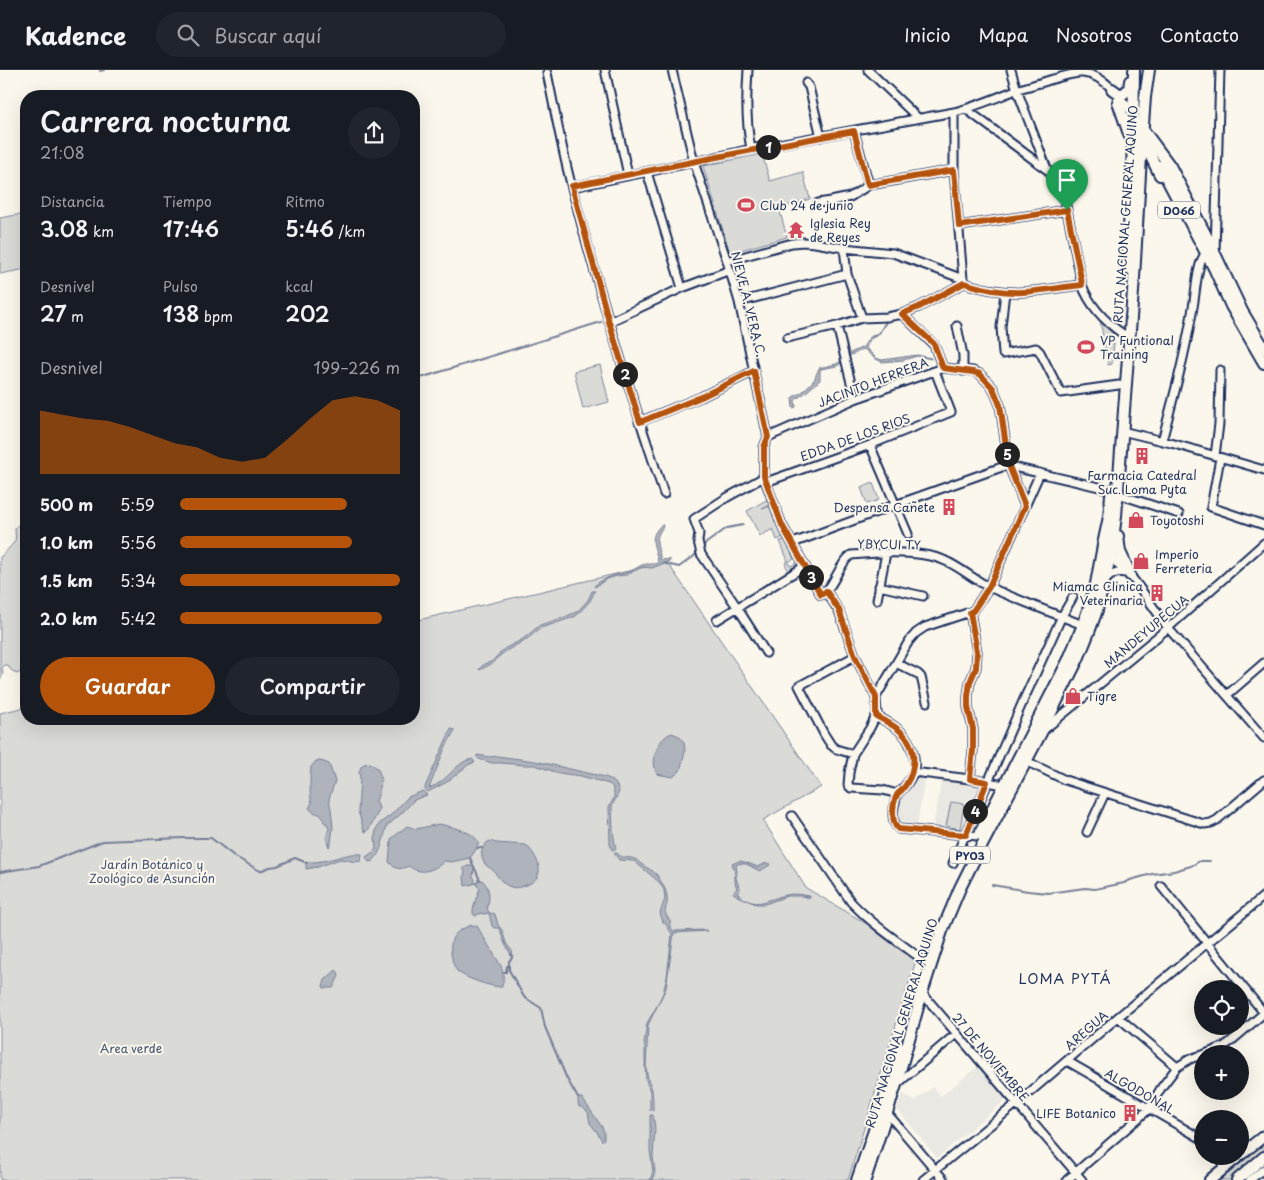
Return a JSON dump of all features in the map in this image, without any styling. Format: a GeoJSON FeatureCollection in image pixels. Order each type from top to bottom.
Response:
{"type":"FeatureCollection","features":[{"type":"Feature","properties":{"kind":"highway"},"geometry":{"type":"LineString","coordinates":[[1112,89],[1121,94],[1128,91],[1132,70]]}},
{"type":"Feature","properties":{"kind":"highway","name":"RUTA NACIONAL GENERAL AQUINO"},"geometry":{"type":"LineString","coordinates":[[865,1180],[896,1085],[942,931],[960,888],[1078,659],[1096,610],[1111,554],[1116,516],[1115,492],[1119,385],[1127,278],[1133,145],[1132,70]]}},
{"type":"Feature","properties":{"kind":"highway"},"geometry":{"type":"LineString","coordinates":[[1140,70],[1140,84]]}},
{"type":"Feature","properties":{"kind":"highway","name":"RUTA NACIONAL GENERAL AQUINO"},"geometry":{"type":"LineString","coordinates":[[857,1180],[881,1110],[926,962],[946,908],[978,836],[1068,661],[1083,625],[1096,584],[1115,492],[1122,431],[1148,70]]}},
{"type":"Feature","properties":{"kind":"highway"},"geometry":{"type":"LineString","coordinates":[[1145,96],[1152,132],[1162,166]]}},
{"type":"Feature","properties":{"kind":"highway"},"geometry":{"type":"LineString","coordinates":[[1118,102],[1133,145]]}},
{"type":"Feature","properties":{"kind":"highway","name":"D066"},"geometry":{"type":"LineString","coordinates":[[1133,119],[1200,224],[1231,306],[1264,363]]}},
{"type":"Feature","properties":{"kind":"highway","name":"D066"},"geometry":{"type":"LineString","coordinates":[[1142,134],[1162,166],[1194,237],[1210,254],[1264,348]]}},
{"type":"Feature","properties":{"kind":"highway"},"geometry":{"type":"LineString","coordinates":[[1140,174],[1145,163],[1149,162],[1162,166]]}},
{"type":"Feature","properties":{"kind":"highway"},"geometry":{"type":"LineString","coordinates":[[1116,516],[1119,547],[1130,576]]}},
{"type":"Feature","properties":{"kind":"highway"},"geometry":{"type":"LineString","coordinates":[[1101,558],[1111,554],[1130,576]]}},
{"type":"Feature","properties":{"kind":"highway"},"geometry":{"type":"LineString","coordinates":[[1249,1144],[1264,1127]]}},
{"type":"Feature","properties":{"kind":"highway"},"geometry":{"type":"LineString","coordinates":[[1249,1147],[1264,1136]]}},
{"type":"Feature","properties":{"kind":"highway"},"geometry":{"type":"LineString","coordinates":[[1236,1180],[1264,1157]]}},
{"type":"Feature","properties":{"kind":"highway"},"geometry":{"type":"LineString","coordinates":[[1210,1180],[1227,1165]]}},
{"type":"Feature","properties":{"kind":"street"},"geometry":{"type":"LineString","coordinates":[[605,70],[628,175]]}},
{"type":"Feature","properties":{"kind":"street","name":"NIEVE A. VERA C."},"geometry":{"type":"LineString","coordinates":[[672,70],[694,162],[739,302],[768,437],[764,447],[765,479],[777,514],[805,566],[839,610],[855,656],[876,697]]}},
{"type":"Feature","properties":{"kind":"street"},"geometry":{"type":"LineString","coordinates":[[748,70],[746,99],[751,150]]}},
{"type":"Feature","properties":{"kind":"street"},"geometry":{"type":"LineString","coordinates":[[868,70],[918,118]]}},
{"type":"Feature","properties":{"kind":"street"},"geometry":{"type":"LineString","coordinates":[[1011,70],[1047,169],[1062,190],[1082,285],[1086,295],[1098,312],[1123,334]]}},
{"type":"Feature","properties":{"kind":"street"},"geometry":{"type":"LineString","coordinates":[[1162,441],[1186,346],[1201,260],[1210,254],[1220,70]]}},
{"type":"Feature","properties":{"kind":"street"},"geometry":{"type":"LineString","coordinates":[[547,73],[572,186],[609,322],[664,494]]}},
{"type":"Feature","properties":{"kind":"street"},"geometry":{"type":"LineString","coordinates":[[572,186],[954,112],[1061,73],[1086,73],[1104,82],[1112,89],[1133,119]]}},
{"type":"Feature","properties":{"kind":"street"},"geometry":{"type":"LineString","coordinates":[[806,83],[809,87],[821,137]]}},
{"type":"Feature","properties":{"kind":"street"},"geometry":{"type":"LineString","coordinates":[[1112,89],[1118,102],[1133,119]]}},
{"type":"Feature","properties":{"kind":"street"},"geometry":{"type":"LineString","coordinates":[[966,109],[1047,169]]}},
{"type":"Feature","properties":{"kind":"street"},"geometry":{"type":"LineString","coordinates":[[954,112],[954,170],[963,281]]}},
{"type":"Feature","properties":{"kind":"street"},"geometry":{"type":"LineString","coordinates":[[854,131],[868,185]]}},
{"type":"Feature","properties":{"kind":"street"},"geometry":{"type":"LineString","coordinates":[[818,203],[832,202],[850,197],[868,185],[954,170]]}},
{"type":"Feature","properties":{"kind":"street"},"geometry":{"type":"LineString","coordinates":[[647,172],[682,288]]}},
{"type":"Feature","properties":{"kind":"street"},"geometry":{"type":"LineString","coordinates":[[959,226],[1067,210]]}},
{"type":"Feature","properties":{"kind":"street"},"geometry":{"type":"LineString","coordinates":[[727,261],[792,243],[815,242],[844,248],[893,253],[975,286],[1005,292],[1082,285]]}},
{"type":"Feature","properties":{"kind":"street"},"geometry":{"type":"LineString","coordinates":[[844,248],[847,274],[862,318]]}},
{"type":"Feature","properties":{"kind":"street"},"geometry":{"type":"LineString","coordinates":[[609,322],[682,288],[730,270]]}},
{"type":"Feature","properties":{"kind":"street"},"geometry":{"type":"LineString","coordinates":[[739,302],[847,274]]}},
{"type":"Feature","properties":{"kind":"street"},"geometry":{"type":"LineString","coordinates":[[787,338],[862,318],[902,314],[919,307],[963,281]]}},
{"type":"Feature","properties":{"kind":"street"},"geometry":{"type":"LineString","coordinates":[[1005,292],[1002,328],[1003,354],[1036,348],[1040,352],[1061,393],[1119,385]]}},
{"type":"Feature","properties":{"kind":"street"},"geometry":{"type":"LineString","coordinates":[[902,314],[934,344],[943,368]]}},
{"type":"Feature","properties":{"kind":"street"},"geometry":{"type":"LineString","coordinates":[[837,326],[855,399]]}},
{"type":"Feature","properties":{"kind":"street"},"geometry":{"type":"LineString","coordinates":[[957,326],[963,355],[963,371]]}},
{"type":"Feature","properties":{"kind":"street","name":"JACINTO HERRERA"},"geometry":{"type":"LineString","coordinates":[[768,437],[855,399],[943,368],[973,372],[980,374],[993,388],[997,396],[1009,466],[1025,506]]}},
{"type":"Feature","properties":{"kind":"street"},"geometry":{"type":"LineString","coordinates":[[1220,370],[1217,457],[1211,507],[1264,525]]}},
{"type":"Feature","properties":{"kind":"street"},"geometry":{"type":"LineString","coordinates":[[640,422],[701,397],[754,371]]}},
{"type":"Feature","properties":{"kind":"street","name":"EDDA DE LOS RIOS"},"geometry":{"type":"LineString","coordinates":[[737,607],[701,554],[698,541],[699,533],[694,519],[726,498],[765,479],[870,445],[951,412],[935,371]]}},
{"type":"Feature","properties":{"kind":"street"},"geometry":{"type":"LineString","coordinates":[[1122,431],[1264,470]]}},
{"type":"Feature","properties":{"kind":"street"},"geometry":{"type":"LineString","coordinates":[[870,445],[908,534]]}},
{"type":"Feature","properties":{"kind":"street"},"geometry":{"type":"LineString","coordinates":[[793,543],[894,505],[1009,466],[1115,492],[1179,514]]}},
{"type":"Feature","properties":{"kind":"street"},"geometry":{"type":"LineString","coordinates":[[897,794],[883,790],[851,788],[848,785],[853,754],[876,716],[876,697],[909,641],[916,633],[925,627],[973,611],[989,587],[1040,473]]}},
{"type":"Feature","properties":{"kind":"street"},"geometry":{"type":"LineString","coordinates":[[1104,540],[1111,554]]}},
{"type":"Feature","properties":{"kind":"street","name":"MANDEYUPECUA"},"geometry":{"type":"LineString","coordinates":[[1041,732],[1168,628],[1264,543]]}},
{"type":"Feature","properties":{"kind":"street"},"geometry":{"type":"LineString","coordinates":[[877,600],[886,553]]}},
{"type":"Feature","properties":{"kind":"street","name":"YBYCUI TY"},"geometry":{"type":"LineString","coordinates":[[824,593],[831,586],[846,558],[851,555],[886,553],[925,555],[944,560],[989,587],[1083,625]]}},
{"type":"Feature","properties":{"kind":"street"},"geometry":{"type":"LineString","coordinates":[[717,620],[805,566]]}},
{"type":"Feature","properties":{"kind":"street"},"geometry":{"type":"LineString","coordinates":[[1103,584],[1114,573],[1124,572],[1130,576],[1168,628],[1264,738]]}},
{"type":"Feature","properties":{"kind":"street"},"geometry":{"type":"LineString","coordinates":[[879,586],[923,596]]}},
{"type":"Feature","properties":{"kind":"street"},"geometry":{"type":"LineString","coordinates":[[953,863],[987,782],[1062,616],[1073,597]]}},
{"type":"Feature","properties":{"kind":"street"},"geometry":{"type":"LineString","coordinates":[[737,607],[766,653]]}},
{"type":"Feature","properties":{"kind":"street"},"geometry":{"type":"LineString","coordinates":[[970,612],[977,652],[976,668],[970,682],[968,696],[968,707],[973,729],[970,779]]}},
{"type":"Feature","properties":{"kind":"street"},"geometry":{"type":"LineString","coordinates":[[853,754],[836,749],[831,745],[799,686],[855,656]]}},
{"type":"Feature","properties":{"kind":"street"},"geometry":{"type":"LineString","coordinates":[[896,663],[921,677],[927,702]]}},
{"type":"Feature","properties":{"kind":"street"},"geometry":{"type":"LineString","coordinates":[[1227,695],[1264,663]]}},
{"type":"Feature","properties":{"kind":"street"},"geometry":{"type":"LineString","coordinates":[[876,716],[899,730],[908,740],[912,751],[913,772],[902,790],[897,794],[893,811],[894,822],[898,829],[978,836]]}},
{"type":"Feature","properties":{"kind":"street"},"geometry":{"type":"LineString","coordinates":[[1026,761],[1065,780],[1204,824],[1217,820],[1264,780]]}},
{"type":"Feature","properties":{"kind":"street"},"geometry":{"type":"LineString","coordinates":[[913,772],[1004,785]]}},
{"type":"Feature","properties":{"kind":"street"},"geometry":{"type":"LineString","coordinates":[[1087,832],[1104,793]]}},
{"type":"Feature","properties":{"kind":"street"},"geometry":{"type":"LineString","coordinates":[[792,816],[851,902],[898,942],[926,962]]}},
{"type":"Feature","properties":{"kind":"street"},"geometry":{"type":"LineString","coordinates":[[1160,886],[1264,1013],[1226,1045]]}},
{"type":"Feature","properties":{"kind":"street"},"geometry":{"type":"LineString","coordinates":[[1261,899],[1264,908]]}},
{"type":"Feature","properties":{"kind":"street","name":"AREGUA"},"geometry":{"type":"LineString","coordinates":[[923,1180],[1261,899]]}},
{"type":"Feature","properties":{"kind":"street","name":"27 DE NOVIEMBRE"},"geometry":{"type":"LineString","coordinates":[[922,993],[1082,1180]]}},
{"type":"Feature","properties":{"kind":"street"},"geometry":{"type":"LineString","coordinates":[[1118,1017],[1177,1067]]}},
{"type":"Feature","properties":{"kind":"street"},"geometry":{"type":"LineString","coordinates":[[896,1085],[956,1034]]}},
{"type":"Feature","properties":{"kind":"street"},"geometry":{"type":"LineString","coordinates":[[1067,1180],[1149,1108],[1177,1067],[1194,1058]]}},
{"type":"Feature","properties":{"kind":"street","name":"ALGODONAL"},"geometry":{"type":"LineString","coordinates":[[1067,1062],[1194,1134]]}},
{"type":"Feature","properties":{"kind":"street"},"geometry":{"type":"LineString","coordinates":[[887,1113],[944,1180]]}},
{"type":"Feature","properties":{"kind":"street"},"geometry":{"type":"LineString","coordinates":[[1250,1180],[1264,1168]]}},
{"type":"Feature","properties":{"kind":"shaded area"},"geometry":{"type":"Polygon","coordinates":[[[875,334],[876,336],[870,339],[866,348],[876,358],[882,360],[917,355],[931,359],[917,356],[904,360],[882,362],[874,358],[864,349],[849,356],[848,354],[863,347],[869,338],[875,334]]]}},
{"type":"Feature","properties":{"kind":"shaded area"},"geometry":{"type":"Polygon","coordinates":[[[843,360],[837,366],[821,369],[820,380],[796,399],[796,407],[793,408],[793,397],[802,392],[814,380],[819,368],[836,364],[843,360]]]}},
{"type":"Feature","properties":{"kind":"shaded area"},"geometry":{"type":"Polygon","coordinates":[[[662,524],[663,527],[657,539],[658,547],[661,560],[670,559],[670,561],[652,568],[642,567],[626,575],[607,579],[594,586],[614,575],[630,571],[642,565],[658,563],[653,539],[654,534],[662,524]]]}},
{"type":"Feature","properties":{"kind":"shaded area"},"geometry":{"type":"Polygon","coordinates":[[[592,591],[595,591],[590,601],[576,616],[541,628],[527,639],[506,651],[495,662],[479,669],[484,664],[491,662],[504,649],[523,639],[540,625],[578,611],[588,600],[592,591]]]}},
{"type":"Feature","properties":{"kind":"shaded area"},"geometry":{"type":"Polygon","coordinates":[[[451,729],[455,730],[445,748],[429,788],[441,782],[466,761],[472,759],[475,762],[468,765],[447,782],[428,792],[425,787],[451,729]]]}},
{"type":"Feature","properties":{"kind":"shaded area"},"geometry":{"type":"Polygon","coordinates":[[[672,733],[679,736],[684,742],[685,752],[680,771],[673,777],[657,774],[654,763],[656,750],[662,740],[672,733]]]}},
{"type":"Feature","properties":{"kind":"shaded area"},"geometry":{"type":"Polygon","coordinates":[[[477,755],[535,761],[605,777],[612,781],[616,784],[619,792],[612,806],[616,849],[612,850],[610,844],[609,807],[614,798],[612,786],[581,776],[558,773],[535,765],[492,763],[479,759],[477,755]]]}},
{"type":"Feature","properties":{"kind":"shaded area"},"geometry":{"type":"Polygon","coordinates":[[[316,761],[329,764],[335,781],[329,799],[333,827],[329,847],[326,838],[329,828],[327,824],[320,814],[313,812],[309,808],[312,803],[310,791],[311,767],[316,761]]]}},
{"type":"Feature","properties":{"kind":"shaded area"},"geometry":{"type":"Polygon","coordinates":[[[370,763],[377,768],[381,784],[376,801],[379,811],[367,832],[364,831],[358,811],[359,772],[364,764],[370,763]]]}},
{"type":"Feature","properties":{"kind":"shaded area"},"geometry":{"type":"Polygon","coordinates":[[[912,777],[925,778],[917,825],[896,822],[899,804],[912,777]]]}},
{"type":"Feature","properties":{"kind":"shaded area"},"geometry":{"type":"Polygon","coordinates":[[[942,779],[983,783],[962,830],[933,827],[942,779]]]}},
{"type":"Feature","properties":{"kind":"shaded area"},"geometry":{"type":"Polygon","coordinates":[[[423,791],[427,795],[414,800],[387,826],[378,853],[373,861],[369,862],[366,857],[376,849],[375,835],[380,823],[391,815],[408,797],[423,791]]]}},
{"type":"Feature","properties":{"kind":"shaded area"},"geometry":{"type":"Polygon","coordinates":[[[439,824],[464,831],[476,838],[477,848],[470,858],[451,862],[445,861],[427,871],[418,871],[409,866],[398,869],[389,862],[391,839],[407,826],[416,829],[439,824]]]}},
{"type":"Feature","properties":{"kind":"shaded area"},"geometry":{"type":"Polygon","coordinates":[[[490,841],[526,845],[537,861],[539,872],[537,878],[529,884],[513,888],[503,883],[482,858],[483,848],[490,841]]]}},
{"type":"Feature","properties":{"kind":"shaded area"},"geometry":{"type":"Polygon","coordinates":[[[614,853],[636,859],[657,875],[666,893],[665,911],[673,931],[707,931],[674,933],[666,988],[648,1025],[646,1068],[652,1089],[653,1111],[650,1110],[650,1092],[646,1080],[644,1044],[647,1023],[663,993],[667,977],[672,934],[663,922],[660,913],[665,899],[664,890],[659,882],[634,861],[619,860],[614,853]]]}},
{"type":"Feature","properties":{"kind":"shaded area"},"geometry":{"type":"Polygon","coordinates":[[[352,854],[362,854],[361,861],[354,862],[340,859],[306,869],[306,862],[324,861],[352,854]]]}},
{"type":"Feature","properties":{"kind":"shaded area"},"geometry":{"type":"Polygon","coordinates":[[[739,861],[758,867],[766,863],[770,864],[760,871],[742,863],[736,865],[736,878],[740,890],[737,893],[749,901],[733,893],[737,888],[732,864],[739,861]]]}},
{"type":"Feature","properties":{"kind":"shaded area"},"geometry":{"type":"Polygon","coordinates":[[[467,866],[474,867],[474,883],[477,883],[465,886],[465,871],[463,869],[467,866]]]}},
{"type":"Feature","properties":{"kind":"shaded area"},"geometry":{"type":"Polygon","coordinates":[[[478,879],[482,880],[488,888],[488,911],[491,914],[495,914],[498,925],[513,956],[511,956],[503,940],[499,928],[492,926],[489,913],[481,913],[475,916],[473,914],[480,888],[477,886],[478,879]]]}},
{"type":"Feature","properties":{"kind":"shaded area"},"geometry":{"type":"Polygon","coordinates":[[[789,894],[810,896],[810,898],[787,896],[765,904],[756,904],[750,902],[761,902],[789,894]]]}},
{"type":"Feature","properties":{"kind":"shaded area"},"geometry":{"type":"Polygon","coordinates":[[[472,925],[477,926],[501,966],[503,979],[501,987],[471,979],[460,974],[455,967],[451,953],[451,942],[455,934],[472,925]]]}},
{"type":"Feature","properties":{"kind":"shaded area"},"geometry":{"type":"Polygon","coordinates":[[[336,970],[339,976],[333,988],[324,988],[325,980],[336,970]]]}},
{"type":"Feature","properties":{"kind":"shaded area"},"geometry":{"type":"Polygon","coordinates":[[[982,1063],[1005,1096],[1004,1101],[937,1158],[897,1109],[903,1093],[914,1101],[933,1087],[941,1096],[982,1063]]]}},
{"type":"Feature","properties":{"kind":"shaded area"},"geometry":{"type":"Polygon","coordinates":[[[578,1098],[582,1098],[602,1127],[604,1139],[602,1141],[590,1123],[588,1112],[579,1107],[578,1098]]]}},
{"type":"Feature","properties":{"kind":"shaded area"},"geometry":{"type":"Polygon","coordinates":[[[650,1115],[653,1115],[655,1128],[653,1157],[655,1171],[653,1180],[650,1180],[653,1172],[650,1150],[650,1115]]]}},
{"type":"Feature","properties":{"kind":"green space"},"geometry":{"type":"Polygon","coordinates":[[[762,154],[770,181],[803,172],[810,199],[779,208],[787,237],[730,253],[703,166],[762,154]]]}},
{"type":"Feature","properties":{"kind":"green space"},"geometry":{"type":"Polygon","coordinates":[[[20,214],[20,270],[0,274],[0,218],[20,214]]]}},
{"type":"Feature","properties":{"kind":"green space"},"geometry":{"type":"Polygon","coordinates":[[[1100,320],[1113,334],[1112,364],[1108,365],[1100,320]]]}},
{"type":"Feature","properties":{"kind":"green space"},"geometry":{"type":"Polygon","coordinates":[[[600,365],[609,402],[583,409],[574,371],[600,365]]]}},
{"type":"Feature","properties":{"kind":"green space"},"geometry":{"type":"Polygon","coordinates":[[[873,483],[879,500],[867,504],[861,488],[873,483]]]}},
{"type":"Feature","properties":{"kind":"green space"},"geometry":{"type":"Polygon","coordinates":[[[768,499],[770,505],[762,509],[771,506],[783,537],[777,540],[773,529],[760,536],[747,511],[768,499]]]}},
{"type":"Feature","properties":{"kind":"green space"},"geometry":{"type":"Polygon","coordinates":[[[20,523],[20,672],[17,674],[8,665],[4,665],[0,681],[0,557],[15,541],[15,528],[20,523]]]}},
{"type":"Feature","properties":{"kind":"green space"},"geometry":{"type":"Polygon","coordinates":[[[786,539],[794,559],[788,562],[790,566],[797,563],[799,565],[788,571],[785,563],[788,561],[780,541],[786,539]]]}},
{"type":"Feature","properties":{"kind":"green space"},"geometry":{"type":"Polygon","coordinates":[[[667,562],[821,787],[763,820],[806,888],[918,954],[848,1180],[0,1180],[0,713],[20,708],[20,725],[420,725],[420,620],[667,562]]]}},
{"type":"Feature","properties":{"kind":"green space"},"geometry":{"type":"Polygon","coordinates":[[[951,802],[964,804],[960,829],[946,826],[951,802]]]}},
{"type":"Feature","properties":{"kind":"green space"},"geometry":{"type":"Polygon","coordinates":[[[1264,1142],[1264,1155],[1233,1180],[1218,1180],[1236,1165],[1249,1165],[1249,1154],[1264,1142]]]}},
{"type":"Feature","properties":{"kind":"waterway"},"geometry":{"type":"LineString","coordinates":[[100,71],[104,70]]}},
{"type":"Feature","properties":{"kind":"waterway"},"geometry":{"type":"LineString","coordinates":[[420,378],[601,322]]}},
{"type":"Feature","properties":{"kind":"waterway"},"geometry":{"type":"LineString","coordinates":[[873,336],[879,333],[886,322]]}},
{"type":"Feature","properties":{"kind":"waterway"},"geometry":{"type":"LineString","coordinates":[[702,547],[727,528],[743,525]]}},
{"type":"Feature","properties":{"kind":"waterway"},"geometry":{"type":"LineString","coordinates":[[662,563],[679,567],[697,553]]}},
{"type":"Feature","properties":{"kind":"waterway"},"geometry":{"type":"LineString","coordinates":[[0,872],[39,866],[103,841],[184,838],[211,838],[234,856],[260,871],[295,858],[307,863]]}},
{"type":"Feature","properties":{"kind":"waterway"},"geometry":{"type":"LineString","coordinates":[[477,848],[482,848]]}},
{"type":"Feature","properties":{"kind":"waterway"},"geometry":{"type":"LineString","coordinates":[[470,858],[480,880]]}},
{"type":"Feature","properties":{"kind":"waterway"},"geometry":{"type":"LineString","coordinates":[[992,885],[1048,893],[1085,888],[1095,889],[1124,883],[1152,874],[1174,871],[1200,861],[1210,861]]}},
{"type":"Feature","properties":{"kind":"waterway"},"geometry":{"type":"LineString","coordinates":[[511,954],[509,970],[524,997],[541,1008],[545,1027],[567,1079],[578,1098]]}},
{"type":"Feature","properties":{"kind":"waterway"},"geometry":{"type":"LineString","coordinates":[[503,972],[506,972],[507,966],[509,966]]}},
{"type":"Feature","properties":{"kind":"tunnel"},"geometry":{"type":"LineString","coordinates":[[1140,84],[1139,110],[1141,125]]}},
{"type":"Feature","properties":{"kind":"place","name":"Club 24 de junio"},"geometry":{"type":"Point","coordinates":[746,205]}},
{"type":"Feature","properties":{"kind":"place","name":"Iglesia Rey de Reyes"},"geometry":{"type":"Point","coordinates":[796,230]}},
{"type":"Feature","properties":{"kind":"place","name":"VP Funtional Training"},"geometry":{"type":"Point","coordinates":[1086,347]}},
{"type":"Feature","properties":{"kind":"place","name":"Farmacia Catedral Suc. Loma Pyta"},"geometry":{"type":"Point","coordinates":[1142,456]}},
{"type":"Feature","properties":{"kind":"place","name":"Despensa Cañete"},"geometry":{"type":"Point","coordinates":[949,507]}},
{"type":"Feature","properties":{"kind":"place","name":"Toyotoshi"},"geometry":{"type":"Point","coordinates":[1136,520]}},
{"type":"Feature","properties":{"kind":"place","name":"Imperio Ferreteria"},"geometry":{"type":"Point","coordinates":[1141,561]}},
{"type":"Feature","properties":{"kind":"place","name":"Miamac Clinica Veterinaria"},"geometry":{"type":"Point","coordinates":[1157,593]}},
{"type":"Feature","properties":{"kind":"place","name":"Tigre"},"geometry":{"type":"Point","coordinates":[1073,696]}},
{"type":"Feature","properties":{"kind":"place","name":"LIFE Botanico"},"geometry":{"type":"Point","coordinates":[1130,1113]}},
{"type":"Feature","properties":{"kind":"district","name":"LOMA PYTÁ"},"geometry":{"type":"Point","coordinates":[1065,978]}},
{"type":"Feature","properties":{"kind":"route"},"geometry":{"type":"LineString","coordinates":[[854,131],[868,185],[954,170],[959,226],[1067,210],[1082,285],[1005,292],[964,283],[902,314],[934,344],[943,368],[980,374],[993,388],[1000,405],[1009,466],[1025,506],[989,587],[973,611],[970,612],[977,652],[976,668],[970,682],[968,696],[968,707],[973,729],[970,779],[987,782],[966,835],[898,829],[894,822],[893,811],[897,794],[902,790],[913,772],[912,751],[908,740],[899,730],[876,716],[876,697],[855,656],[839,610],[826,591],[821,595],[777,514],[764,476],[764,447],[768,437],[754,371],[701,397],[640,422],[609,322],[572,186],[854,131]]}},
{"type":"Feature","properties":{"kind":"park label","name":"Jardín Botánico y Zoológico de Asunción"},"geometry":{"type":"Point","coordinates":[152,871]}},
{"type":"Feature","properties":{"kind":"park label","name":"Area verde"},"geometry":{"type":"Point","coordinates":[131,1048]}}]}
